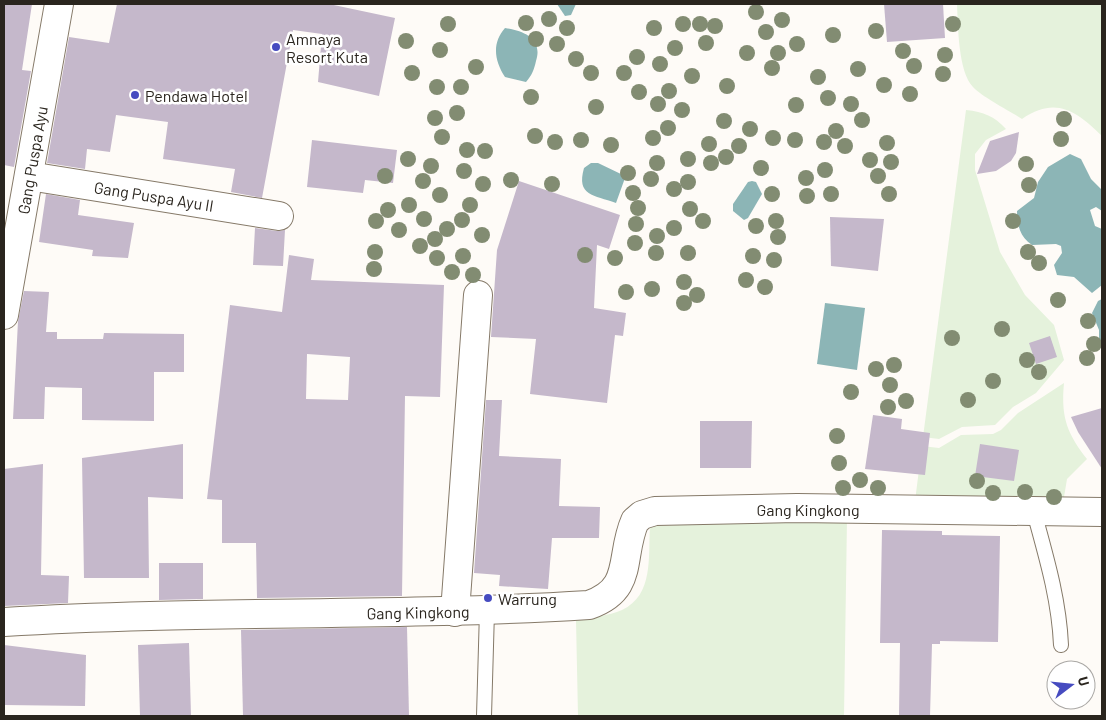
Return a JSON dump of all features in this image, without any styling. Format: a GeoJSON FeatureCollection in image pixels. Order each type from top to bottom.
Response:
{"type":"FeatureCollection","features":[{"type":"Feature","properties":{"kind":"street","name":"Gang Puspa Ayu"},"geometry":{"type":"LineString","coordinates":[[4,315],[59,4]]}},
{"type":"Feature","properties":{"kind":"street","name":"Gang Puspa Ayu II"},"geometry":{"type":"LineString","coordinates":[[29,176],[279,216]]}},
{"type":"Feature","properties":{"kind":"street"},"geometry":{"type":"LineString","coordinates":[[455,612],[478,295]]}},
{"type":"Feature","properties":{"kind":"street","name":"Gang Kingkong"},"geometry":{"type":"LineString","coordinates":[[4,622],[241,615],[455,612],[589,605],[605,599],[614,590],[622,578],[634,521],[642,515],[655,511],[797,508],[1102,512]]}},
{"type":"Feature","properties":{"kind":"lane"},"geometry":{"type":"LineString","coordinates":[[1034,512],[1048,563],[1060,622],[1061,645]]}},
{"type":"Feature","properties":{"kind":"lane"},"geometry":{"type":"LineString","coordinates":[[484,716],[487,611]]}},
{"type":"Feature","properties":{"kind":"green space"},"geometry":{"type":"Polygon","coordinates":[[[957,4],[1102,4],[1102,136],[1083,120],[1065,110],[1045,108],[1022,119],[977,91],[968,80],[964,71],[957,4]]]}},
{"type":"Feature","properties":{"kind":"green space"},"geometry":{"type":"Polygon","coordinates":[[[966,110],[988,115],[1006,129],[986,140],[975,154],[975,170],[1000,252],[1025,295],[1054,325],[1064,360],[1036,393],[1013,407],[995,425],[962,427],[939,439],[923,437],[966,110]]]}},
{"type":"Feature","properties":{"kind":"green space"},"geometry":{"type":"Polygon","coordinates":[[[1064,383],[1063,405],[1066,423],[1074,440],[1087,459],[1067,479],[1063,503],[915,501],[922,446],[939,448],[961,435],[993,434],[1001,430],[1018,413],[1064,383]]]}},
{"type":"Feature","properties":{"kind":"green space"},"geometry":{"type":"Polygon","coordinates":[[[847,519],[844,716],[578,716],[576,620],[617,612],[632,603],[640,595],[649,562],[650,526],[847,519]]]}},
{"type":"Feature","properties":{"kind":"water"},"geometry":{"type":"Polygon","coordinates":[[[557,4],[576,4],[571,15],[565,16],[557,4]]]}},
{"type":"Feature","properties":{"kind":"water"},"geometry":{"type":"Polygon","coordinates":[[[505,28],[519,31],[531,37],[537,47],[534,67],[526,82],[505,77],[501,71],[496,46],[505,28]]]}},
{"type":"Feature","properties":{"kind":"water"},"geometry":{"type":"Polygon","coordinates":[[[1070,154],[1081,159],[1091,179],[1102,190],[1102,211],[1096,207],[1090,210],[1095,226],[1102,229],[1102,285],[1092,293],[1074,277],[1057,275],[1054,265],[1062,253],[1061,246],[1056,244],[1032,245],[1022,234],[1018,221],[1017,211],[1034,198],[1038,182],[1048,167],[1070,154]]]}},
{"type":"Feature","properties":{"kind":"water"},"geometry":{"type":"Polygon","coordinates":[[[591,163],[598,163],[623,175],[625,178],[616,203],[594,196],[585,189],[582,177],[584,168],[591,163]]]}},
{"type":"Feature","properties":{"kind":"water"},"geometry":{"type":"Polygon","coordinates":[[[748,182],[756,182],[762,194],[748,218],[744,220],[733,211],[733,204],[748,182]]]}},
{"type":"Feature","properties":{"kind":"water"},"geometry":{"type":"Polygon","coordinates":[[[1102,299],[1102,344],[1099,345],[1099,330],[1092,313],[1098,301],[1102,299]]]}},
{"type":"Feature","properties":{"kind":"water"},"geometry":{"type":"Polygon","coordinates":[[[825,303],[865,308],[857,370],[817,364],[825,303]]]}},
{"type":"Feature","properties":{"kind":"building"},"geometry":{"type":"Polygon","coordinates":[[[4,4],[32,4],[22,70],[31,71],[14,167],[4,165],[4,4]]]}},
{"type":"Feature","properties":{"kind":"building"},"geometry":{"type":"Polygon","coordinates":[[[117,4],[329,4],[395,18],[379,96],[318,82],[322,34],[293,30],[262,198],[231,192],[235,169],[163,159],[168,122],[116,115],[110,152],[87,149],[85,169],[47,163],[69,37],[109,43],[117,4]]]}},
{"type":"Feature","properties":{"kind":"building"},"geometry":{"type":"Polygon","coordinates":[[[884,4],[943,4],[945,38],[887,42],[884,4]]]}},
{"type":"Feature","properties":{"kind":"building"},"geometry":{"type":"Polygon","coordinates":[[[1019,132],[1016,153],[1011,161],[996,171],[977,174],[990,141],[1019,132]]]}},
{"type":"Feature","properties":{"kind":"building"},"geometry":{"type":"Polygon","coordinates":[[[312,140],[397,150],[393,183],[365,180],[363,193],[307,187],[312,140]]]}},
{"type":"Feature","properties":{"kind":"building"},"geometry":{"type":"Polygon","coordinates":[[[519,181],[620,215],[609,249],[597,245],[594,308],[626,313],[623,336],[615,335],[607,403],[530,394],[536,339],[491,337],[497,250],[519,181]]]}},
{"type":"Feature","properties":{"kind":"building"},"geometry":{"type":"Polygon","coordinates":[[[46,194],[80,200],[78,215],[134,223],[128,258],[92,256],[93,250],[39,242],[46,194]]]}},
{"type":"Feature","properties":{"kind":"building"},"geometry":{"type":"Polygon","coordinates":[[[830,217],[884,219],[878,271],[831,266],[830,217]]]}},
{"type":"Feature","properties":{"kind":"building"},"geometry":{"type":"Polygon","coordinates":[[[255,228],[277,231],[285,230],[283,266],[253,265],[255,228]]]}},
{"type":"Feature","properties":{"kind":"building"},"geometry":{"type":"Polygon","coordinates":[[[289,255],[314,259],[311,280],[444,285],[440,397],[405,396],[402,596],[257,598],[256,543],[222,543],[222,500],[207,499],[230,305],[282,312],[289,255]],[[307,354],[306,399],[348,400],[350,357],[307,354]]]}},
{"type":"Feature","properties":{"kind":"building"},"geometry":{"type":"Polygon","coordinates":[[[24,291],[49,292],[46,332],[57,332],[57,339],[103,339],[104,333],[184,334],[184,372],[154,372],[154,421],[82,420],[82,388],[45,387],[44,419],[13,419],[18,321],[24,291]]]}},
{"type":"Feature","properties":{"kind":"building"},"geometry":{"type":"Polygon","coordinates":[[[1050,336],[1057,357],[1036,364],[1029,343],[1050,336]]]}},
{"type":"Feature","properties":{"kind":"building"},"geometry":{"type":"Polygon","coordinates":[[[486,400],[502,400],[499,456],[561,459],[559,506],[600,507],[599,538],[552,538],[548,589],[499,586],[500,575],[474,573],[486,400]]]}},
{"type":"Feature","properties":{"kind":"building"},"geometry":{"type":"Polygon","coordinates":[[[1102,408],[1102,469],[1078,432],[1071,417],[1102,408]]]}},
{"type":"Feature","properties":{"kind":"building"},"geometry":{"type":"Polygon","coordinates":[[[873,415],[902,419],[901,429],[930,433],[925,475],[865,469],[873,415]]]}},
{"type":"Feature","properties":{"kind":"building"},"geometry":{"type":"Polygon","coordinates":[[[700,421],[752,421],[751,468],[700,468],[700,421]]]}},
{"type":"Feature","properties":{"kind":"building"},"geometry":{"type":"Polygon","coordinates":[[[183,444],[183,499],[148,497],[149,578],[84,578],[82,458],[183,444]]]}},
{"type":"Feature","properties":{"kind":"building"},"geometry":{"type":"Polygon","coordinates":[[[980,444],[1019,450],[1014,481],[975,476],[980,444]]]}},
{"type":"Feature","properties":{"kind":"building"},"geometry":{"type":"Polygon","coordinates":[[[43,464],[41,575],[69,576],[68,603],[4,606],[4,469],[43,464]]]}},
{"type":"Feature","properties":{"kind":"building"},"geometry":{"type":"Polygon","coordinates":[[[882,530],[942,531],[942,535],[1000,536],[998,642],[940,641],[940,644],[932,644],[930,716],[899,716],[900,643],[880,643],[882,530]]]}},
{"type":"Feature","properties":{"kind":"building"},"geometry":{"type":"Polygon","coordinates":[[[159,563],[203,563],[203,599],[159,600],[159,563]]]}},
{"type":"Feature","properties":{"kind":"building"},"geometry":{"type":"Polygon","coordinates":[[[407,627],[409,716],[243,716],[241,630],[407,627]]]}},
{"type":"Feature","properties":{"kind":"building"},"geometry":{"type":"Polygon","coordinates":[[[189,643],[191,716],[140,716],[138,645],[189,643]]]}},
{"type":"Feature","properties":{"kind":"building"},"geometry":{"type":"Polygon","coordinates":[[[4,645],[86,655],[85,706],[4,705],[4,645]]]}},
{"type":"Feature","properties":{"kind":"place","name":"Amnaya Resort Kuta"},"geometry":{"type":"Point","coordinates":[276,47]}},
{"type":"Feature","properties":{"kind":"place","name":"Pendawa Hotel"},"geometry":{"type":"Point","coordinates":[135,95]}},
{"type":"Feature","properties":{"kind":"place","name":"Warrung"},"geometry":{"type":"Point","coordinates":[488,598]}}]}
